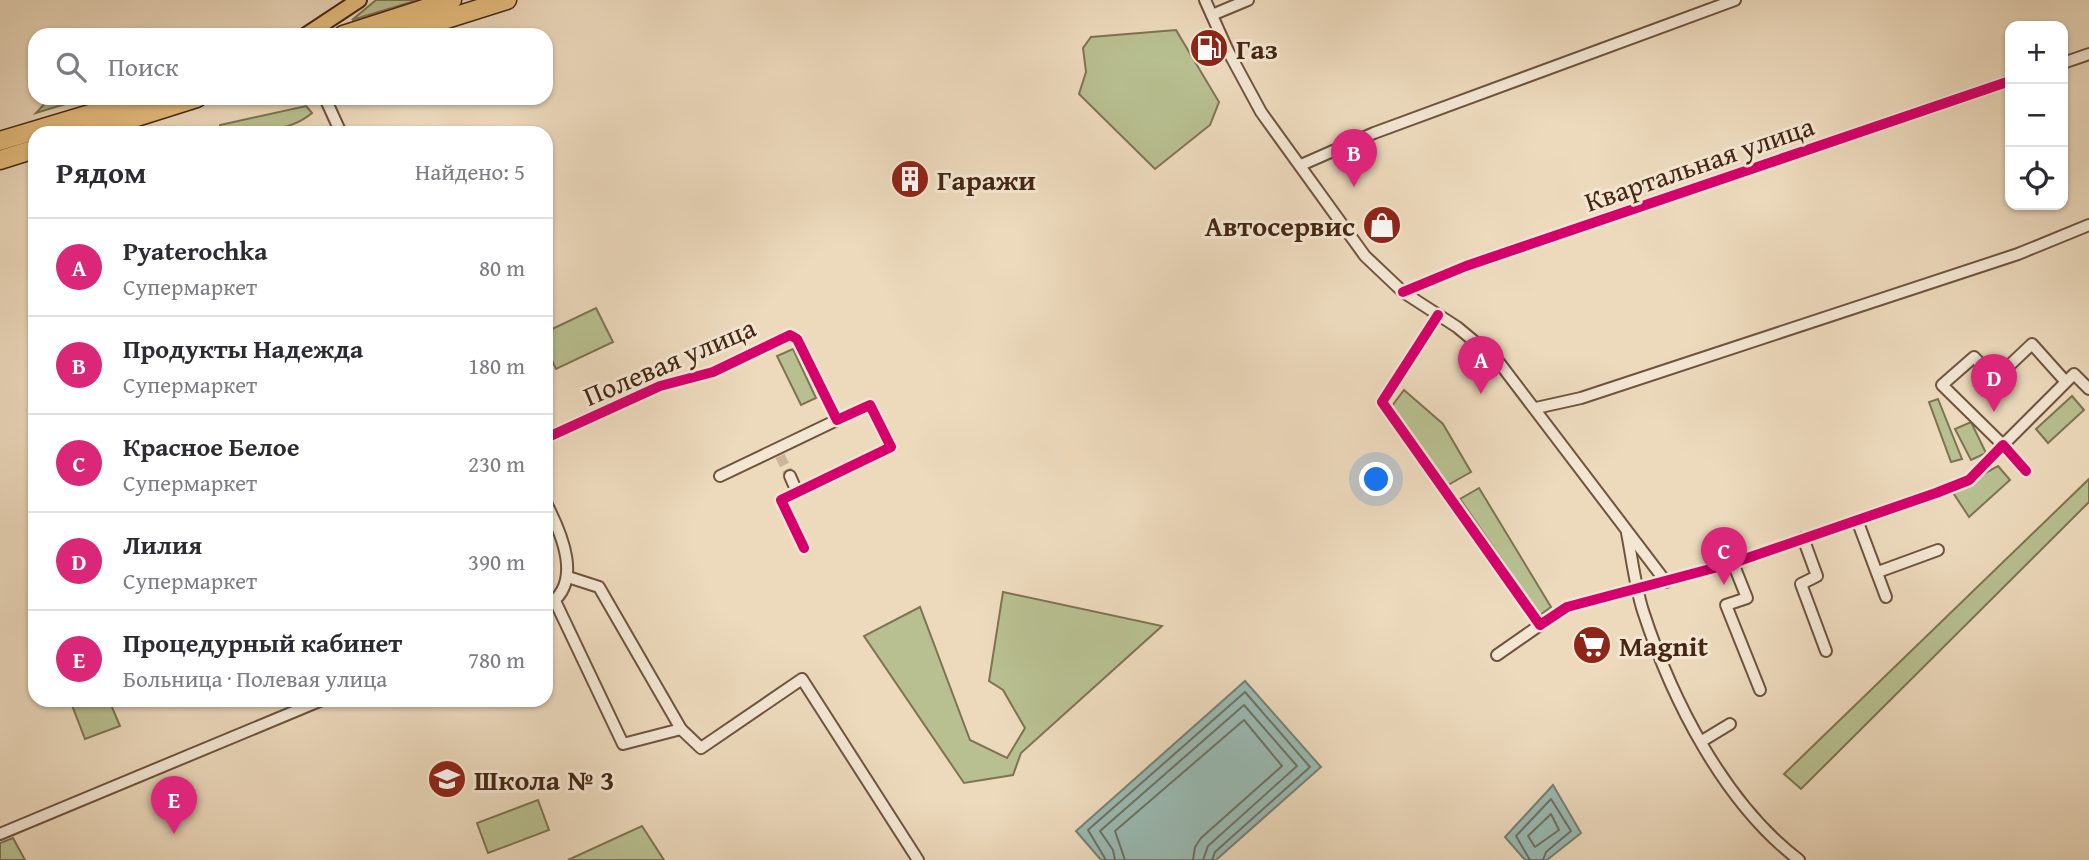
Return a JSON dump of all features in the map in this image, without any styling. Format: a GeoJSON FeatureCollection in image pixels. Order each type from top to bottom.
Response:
{"type":"FeatureCollection","features":[{"type":"Feature","properties":{"kind":"highway"},"geometry":{"type":"LineString","coordinates":[[417,28],[507,0]]}},
{"type":"Feature","properties":{"kind":"highway"},"geometry":{"type":"LineString","coordinates":[[365,28],[448,1]]}},
{"type":"Feature","properties":{"kind":"highway"},"geometry":{"type":"LineString","coordinates":[[50,126],[120,105]]}},
{"type":"Feature","properties":{"kind":"highway"},"geometry":{"type":"LineString","coordinates":[[108,126],[175,105]]}},
{"type":"Feature","properties":{"kind":"highway"},"geometry":{"type":"LineString","coordinates":[[0,141],[28,133]]}},
{"type":"Feature","properties":{"kind":"highway"},"geometry":{"type":"LineString","coordinates":[[0,160],[28,151]]}},
{"type":"Feature","properties":{"kind":"main road"},"geometry":{"type":"LineString","coordinates":[[317,28],[359,0]]}},
{"type":"Feature","properties":{"kind":"main road"},"geometry":{"type":"LineString","coordinates":[[432,23],[448,1]]}},
{"type":"Feature","properties":{"kind":"street"},"geometry":{"type":"LineString","coordinates":[[1205,0],[1261,112],[1365,256],[1403,292],[1498,360],[1666,582]]}},
{"type":"Feature","properties":{"kind":"street"},"geometry":{"type":"LineString","coordinates":[[1212,15],[1248,0]]}},
{"type":"Feature","properties":{"kind":"street"},"geometry":{"type":"LineString","coordinates":[[1301,165],[1374,133],[1735,0]]}},
{"type":"Feature","properties":{"kind":"street"},"geometry":{"type":"LineString","coordinates":[[2068,61],[2089,54]]}},
{"type":"Feature","properties":{"kind":"street","name":"Квартальная улица"},"geometry":{"type":"LineString","coordinates":[[1403,292],[1466,266],[2005,83]]}},
{"type":"Feature","properties":{"kind":"street"},"geometry":{"type":"LineString","coordinates":[[328,105],[338,126]]}},
{"type":"Feature","properties":{"kind":"street"},"geometry":{"type":"LineString","coordinates":[[1536,408],[1581,398],[2018,254],[2089,225]]}},
{"type":"Feature","properties":{"kind":"street"},"geometry":{"type":"LineString","coordinates":[[1438,315],[1382,402],[1540,625]]}},
{"type":"Feature","properties":{"kind":"street","name":"Полевая улица"},"geometry":{"type":"LineString","coordinates":[[553,436],[660,386],[713,372],[790,335],[797,339],[837,420]]}},
{"type":"Feature","properties":{"kind":"street"},"geometry":{"type":"LineString","coordinates":[[2026,471],[1942,385],[1974,357],[1995,379],[2032,344],[2066,382]]}},
{"type":"Feature","properties":{"kind":"street"},"geometry":{"type":"LineString","coordinates":[[1497,654],[1567,607],[1733,563],[1969,480],[2074,374],[2089,389]]}},
{"type":"Feature","properties":{"kind":"street"},"geometry":{"type":"LineString","coordinates":[[720,476],[779,452],[870,405],[891,447],[781,500],[804,548]]}},
{"type":"Feature","properties":{"kind":"street"},"geometry":{"type":"LineString","coordinates":[[790,477],[797,492]]}},
{"type":"Feature","properties":{"kind":"street"},"geometry":{"type":"LineString","coordinates":[[553,518],[563,540],[568,577],[553,600]]}},
{"type":"Feature","properties":{"kind":"street"},"geometry":{"type":"LineString","coordinates":[[1857,520],[1886,597]]}},
{"type":"Feature","properties":{"kind":"street"},"geometry":{"type":"LineString","coordinates":[[1625,527],[1643,609],[1675,695],[1731,788],[1770,838],[1799,860]]}},
{"type":"Feature","properties":{"kind":"street"},"geometry":{"type":"LineString","coordinates":[[1803,538],[1817,576],[1801,584],[1826,651]]}},
{"type":"Feature","properties":{"kind":"street"},"geometry":{"type":"LineString","coordinates":[[1878,572],[1938,550]]}},
{"type":"Feature","properties":{"kind":"street"},"geometry":{"type":"LineString","coordinates":[[1733,563],[1747,598],[1726,605],[1760,690]]}},
{"type":"Feature","properties":{"kind":"street"},"geometry":{"type":"LineString","coordinates":[[568,577],[599,587],[681,729],[701,748],[802,679],[918,860]]}},
{"type":"Feature","properties":{"kind":"street"},"geometry":{"type":"LineString","coordinates":[[553,610],[623,744],[681,729]]}},
{"type":"Feature","properties":{"kind":"street"},"geometry":{"type":"LineString","coordinates":[[0,834],[305,707]]}},
{"type":"Feature","properties":{"kind":"street"},"geometry":{"type":"LineString","coordinates":[[1702,741],[1730,724]]}},
{"type":"Feature","properties":{"kind":"green space"},"geometry":{"type":"Polygon","coordinates":[[[376,0],[418,0],[352,20],[376,0]]]}},
{"type":"Feature","properties":{"kind":"green space"},"geometry":{"type":"Polygon","coordinates":[[[1176,30],[1219,102],[1210,125],[1155,169],[1079,94],[1086,72],[1083,48],[1091,37],[1176,30]]]}},
{"type":"Feature","properties":{"kind":"green space"},"geometry":{"type":"Polygon","coordinates":[[[43,105],[62,105],[36,113],[43,105]]]}},
{"type":"Feature","properties":{"kind":"green space"},"geometry":{"type":"Polygon","coordinates":[[[306,106],[312,113],[288,126],[220,125],[306,106]]]}},
{"type":"Feature","properties":{"kind":"green space"},"geometry":{"type":"Polygon","coordinates":[[[596,308],[613,342],[556,369],[553,363],[553,329],[596,308]]]}},
{"type":"Feature","properties":{"kind":"green space"},"geometry":{"type":"Polygon","coordinates":[[[793,349],[816,398],[801,405],[777,356],[793,349]]]}},
{"type":"Feature","properties":{"kind":"green space"},"geometry":{"type":"Polygon","coordinates":[[[1404,390],[1443,424],[1471,472],[1448,485],[1392,406],[1404,390]]]}},
{"type":"Feature","properties":{"kind":"green space"},"geometry":{"type":"Polygon","coordinates":[[[2072,396],[2084,410],[2048,443],[2036,429],[2072,396]]]}},
{"type":"Feature","properties":{"kind":"green space"},"geometry":{"type":"Polygon","coordinates":[[[1938,399],[1962,459],[1951,462],[1929,402],[1938,399]]]}},
{"type":"Feature","properties":{"kind":"green space"},"geometry":{"type":"Polygon","coordinates":[[[1971,422],[1986,453],[1971,460],[1955,429],[1971,422]]]}},
{"type":"Feature","properties":{"kind":"green space"},"geometry":{"type":"Polygon","coordinates":[[[1998,466],[2010,480],[1969,517],[1952,491],[1998,466]]]}},
{"type":"Feature","properties":{"kind":"green space"},"geometry":{"type":"Polygon","coordinates":[[[2089,479],[2089,502],[1801,789],[1784,774],[2089,479]]]}},
{"type":"Feature","properties":{"kind":"green space"},"geometry":{"type":"Polygon","coordinates":[[[1479,488],[1551,607],[1540,615],[1460,499],[1479,488]]]}},
{"type":"Feature","properties":{"kind":"green space"},"geometry":{"type":"Polygon","coordinates":[[[1003,592],[1162,626],[1021,753],[1013,775],[964,783],[864,636],[920,607],[970,740],[1007,758],[1025,728],[1003,690],[989,681],[1003,592]]]}},
{"type":"Feature","properties":{"kind":"green space"},"geometry":{"type":"Polygon","coordinates":[[[73,707],[112,707],[120,726],[85,739],[73,707]]]}},
{"type":"Feature","properties":{"kind":"green space"},"geometry":{"type":"Polygon","coordinates":[[[538,800],[549,830],[488,853],[477,823],[538,800]]]}},
{"type":"Feature","properties":{"kind":"green space"},"geometry":{"type":"Polygon","coordinates":[[[642,826],[664,860],[568,860],[642,826]]]}},
{"type":"Feature","properties":{"kind":"green space"},"geometry":{"type":"Polygon","coordinates":[[[13,838],[25,860],[0,860],[0,843],[13,838]]]}},
{"type":"Feature","properties":{"kind":"water"},"geometry":{"type":"Polygon","coordinates":[[[1245,681],[1321,767],[1216,860],[1101,860],[1076,831],[1245,681]]]}},
{"type":"Feature","properties":{"kind":"water"},"geometry":{"type":"Polygon","coordinates":[[[1553,785],[1581,833],[1547,860],[1525,860],[1505,837],[1553,785]]]}},
{"type":"Feature","properties":{"kind":"tunnel"},"geometry":{"type":"LineString","coordinates":[[780,456],[790,476]]}},
{"type":"Feature","properties":{"kind":"cycle path"},"geometry":{"type":"LineString","coordinates":[[1403,292],[1466,266],[2005,83]]}},
{"type":"Feature","properties":{"kind":"cycle path"},"geometry":{"type":"LineString","coordinates":[[1438,315],[1382,402],[1540,625],[1567,607],[1733,563],[1936,493],[1969,480],[2003,445],[2026,471]]}},
{"type":"Feature","properties":{"kind":"cycle path"},"geometry":{"type":"LineString","coordinates":[[553,435],[660,386],[713,372],[790,335],[797,339],[837,420],[870,405],[891,447],[781,500],[804,548]]}},
{"type":"Feature","properties":{"kind":"place","name":"Газ"},"geometry":{"type":"Point","coordinates":[1209,48]}},
{"type":"Feature","properties":{"kind":"place","name":"Гаражи"},"geometry":{"type":"Point","coordinates":[910,179]}},
{"type":"Feature","properties":{"kind":"place","name":"Продукты Надежда"},"geometry":{"type":"Point","coordinates":[1354,187]}},
{"type":"Feature","properties":{"kind":"place","name":"Автосервис"},"geometry":{"type":"Point","coordinates":[1382,225]}},
{"type":"Feature","properties":{"kind":"place","name":"Pyaterochka"},"geometry":{"type":"Point","coordinates":[1481,394]}},
{"type":"Feature","properties":{"kind":"place","name":"Лилия"},"geometry":{"type":"Point","coordinates":[1994,412]}},
{"type":"Feature","properties":{"kind":"place","name":"Красное Белое"},"geometry":{"type":"Point","coordinates":[1724,585]}},
{"type":"Feature","properties":{"kind":"place","name":"Magnit"},"geometry":{"type":"Point","coordinates":[1592,645]}},
{"type":"Feature","properties":{"kind":"place","name":"Школа № 3"},"geometry":{"type":"Point","coordinates":[447,779]}},
{"type":"Feature","properties":{"kind":"place","name":"Процедурный кабинет"},"geometry":{"type":"Point","coordinates":[174,834]}}]}
